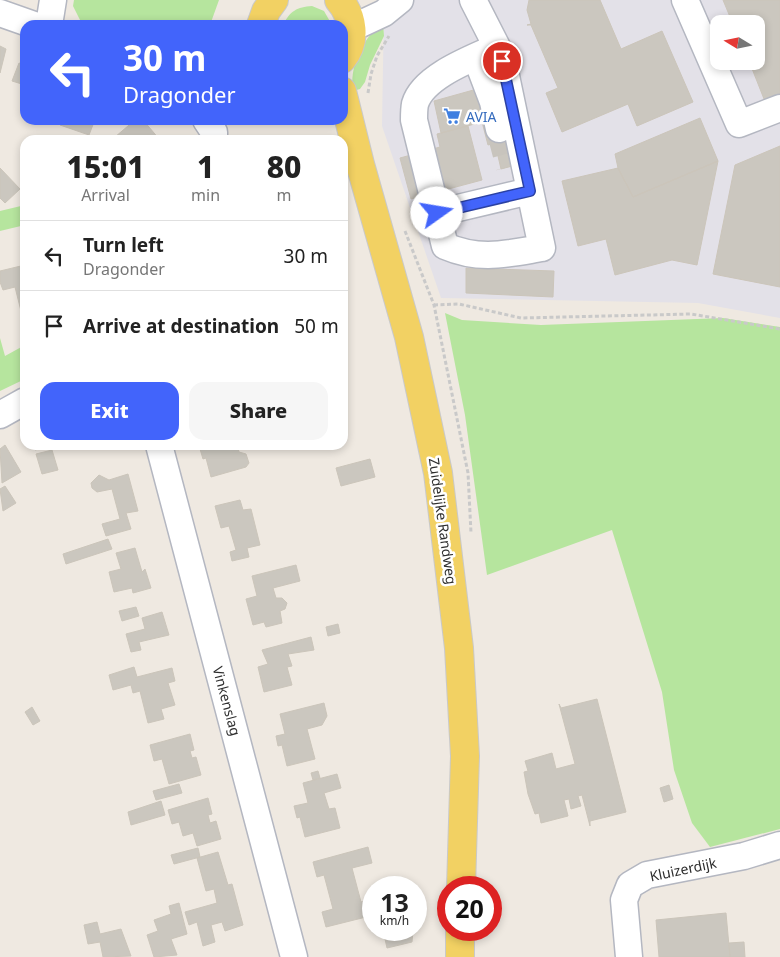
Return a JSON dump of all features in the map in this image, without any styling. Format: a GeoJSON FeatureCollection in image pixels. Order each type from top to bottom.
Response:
{"type":"FeatureCollection","features":[{"type":"Feature","properties":{"kind":"main road"},"geometry":{"type":"LineString","coordinates":[[263,20],[266,11],[274,0]]}},
{"type":"Feature","properties":{"kind":"main road"},"geometry":{"type":"LineString","coordinates":[[339,0],[348,14],[352,28],[348,47]]}},
{"type":"Feature","properties":{"kind":"main road","name":"Zuidelijke Randweg"},"geometry":{"type":"LineString","coordinates":[[355,95],[360,164],[409,336],[438,473],[447,537],[459,648],[464,756],[461,876]]}},
{"type":"Feature","properties":{"kind":"main road","name":"Zuidelijke Randweg"},"geometry":{"type":"LineString","coordinates":[[348,145],[360,164]]}},
{"type":"Feature","properties":{"kind":"street"},"geometry":{"type":"LineString","coordinates":[[50,20],[53,0]]}},
{"type":"Feature","properties":{"kind":"street"},"geometry":{"type":"LineString","coordinates":[[473,0],[487,52],[493,102],[499,129]]}},
{"type":"Feature","properties":{"kind":"street"},"geometry":{"type":"LineString","coordinates":[[685,0],[739,124],[780,108]]}},
{"type":"Feature","properties":{"kind":"street"},"geometry":{"type":"LineString","coordinates":[[352,28],[392,7]]}},
{"type":"Feature","properties":{"kind":"street"},"geometry":{"type":"LineString","coordinates":[[0,13],[20,20]]}},
{"type":"Feature","properties":{"kind":"street"},"geometry":{"type":"LineString","coordinates":[[487,52],[506,76],[523,193]]}},
{"type":"Feature","properties":{"kind":"street"},"geometry":{"type":"LineString","coordinates":[[487,52],[447,71],[424,88],[415,103],[414,120],[445,246],[465,255],[503,255],[542,248],[523,193],[509,167]]}},
{"type":"Feature","properties":{"kind":"street"},"geometry":{"type":"LineString","coordinates":[[437,213],[523,193]]}},
{"type":"Feature","properties":{"kind":"street"},"geometry":{"type":"LineString","coordinates":[[0,415],[20,404]]}},
{"type":"Feature","properties":{"kind":"street","name":"Vinkenslag"},"geometry":{"type":"LineString","coordinates":[[160,450],[294,957]]}},
{"type":"Feature","properties":{"kind":"street","name":"Kluizerdijk"},"geometry":{"type":"LineString","coordinates":[[628,957],[624,900],[630,885],[647,875],[744,856],[780,845]]}},
{"type":"Feature","properties":{"kind":"path"},"geometry":{"type":"LineString","coordinates":[[355,95],[371,74],[377,56],[388,40],[392,7]]}},
{"type":"Feature","properties":{"kind":"path"},"geometry":{"type":"LineString","coordinates":[[404,226],[434,305],[459,304],[521,318],[692,314],[780,330]]}},
{"type":"Feature","properties":{"kind":"shaded area"},"geometry":{"type":"Polygon","coordinates":[[[379,0],[780,0],[780,318],[698,303],[441,298],[382,126],[384,7],[379,0]]]}},
{"type":"Feature","properties":{"kind":"green space"},"geometry":{"type":"Polygon","coordinates":[[[74,0],[219,0],[212,20],[80,20],[73,6],[74,0]]]}},
{"type":"Feature","properties":{"kind":"green space"},"geometry":{"type":"Polygon","coordinates":[[[312,6],[324,11],[329,20],[286,20],[294,11],[302,7],[312,6]]]}},
{"type":"Feature","properties":{"kind":"green space"},"geometry":{"type":"Polygon","coordinates":[[[383,23],[384,36],[370,65],[365,82],[360,89],[353,91],[353,72],[359,53],[369,36],[383,23]]]}},
{"type":"Feature","properties":{"kind":"green space"},"geometry":{"type":"Polygon","coordinates":[[[20,206],[20,226],[0,231],[0,211],[20,206]]]}},
{"type":"Feature","properties":{"kind":"green space"},"geometry":{"type":"Polygon","coordinates":[[[445,313],[462,320],[541,325],[723,318],[780,327],[780,829],[710,847],[692,823],[674,770],[662,692],[612,530],[487,575],[465,415],[445,313]]]}},
{"type":"Feature","properties":{"kind":"green space"},"geometry":{"type":"Polygon","coordinates":[[[0,338],[5,356],[20,348],[20,381],[0,391],[0,338]]]}},
{"type":"Feature","properties":{"kind":"building"},"geometry":{"type":"Polygon","coordinates":[[[529,0],[600,0],[621,49],[662,31],[693,102],[637,126],[628,104],[562,132],[546,93],[558,88],[531,25],[527,25],[531,24],[527,10],[529,0]]]}},
{"type":"Feature","properties":{"kind":"building"},"geometry":{"type":"Polygon","coordinates":[[[723,0],[780,0],[780,98],[766,104],[753,70],[765,70],[765,15],[729,15],[723,0]]]}},
{"type":"Feature","properties":{"kind":"building"},"geometry":{"type":"Polygon","coordinates":[[[0,46],[6,49],[0,73],[0,46]]]}},
{"type":"Feature","properties":{"kind":"building"},"geometry":{"type":"Polygon","coordinates":[[[19,63],[20,63],[20,83],[12,81],[19,63]]]}},
{"type":"Feature","properties":{"kind":"building"},"geometry":{"type":"Polygon","coordinates":[[[477,89],[506,127],[516,165],[501,169],[495,143],[488,145],[482,122],[441,133],[434,101],[477,89]]]}},
{"type":"Feature","properties":{"kind":"building"},"geometry":{"type":"Polygon","coordinates":[[[700,118],[718,161],[633,197],[618,168],[615,154],[700,118]]]}},
{"type":"Feature","properties":{"kind":"building"},"geometry":{"type":"Polygon","coordinates":[[[60,125],[93,125],[89,135],[60,125]]]}},
{"type":"Feature","properties":{"kind":"building"},"geometry":{"type":"Polygon","coordinates":[[[129,125],[147,125],[156,135],[117,135],[129,125]]]}},
{"type":"Feature","properties":{"kind":"building"},"geometry":{"type":"Polygon","coordinates":[[[468,126],[482,180],[411,199],[400,158],[440,147],[437,134],[468,126]]]}},
{"type":"Feature","properties":{"kind":"building"},"geometry":{"type":"Polygon","coordinates":[[[780,146],[780,287],[713,274],[735,165],[780,146]]]}},
{"type":"Feature","properties":{"kind":"building"},"geometry":{"type":"Polygon","coordinates":[[[718,161],[697,265],[672,260],[615,275],[606,239],[578,246],[562,181],[618,168],[633,197],[718,161]]]}},
{"type":"Feature","properties":{"kind":"building"},"geometry":{"type":"Polygon","coordinates":[[[0,168],[20,189],[5,203],[0,198],[0,168]]]}},
{"type":"Feature","properties":{"kind":"building"},"geometry":{"type":"Polygon","coordinates":[[[20,266],[20,307],[15,287],[3,290],[0,282],[0,271],[20,266]]]}},
{"type":"Feature","properties":{"kind":"building"},"geometry":{"type":"Polygon","coordinates":[[[466,268],[554,271],[553,297],[466,293],[466,268]]]}},
{"type":"Feature","properties":{"kind":"building"},"geometry":{"type":"Polygon","coordinates":[[[5,445],[21,472],[2,483],[0,449],[5,445]]]}},
{"type":"Feature","properties":{"kind":"building"},"geometry":{"type":"Polygon","coordinates":[[[52,450],[58,470],[42,474],[36,454],[52,450]]]}},
{"type":"Feature","properties":{"kind":"building"},"geometry":{"type":"Polygon","coordinates":[[[200,450],[238,450],[239,452],[246,454],[249,463],[246,467],[211,477],[206,458],[203,459],[200,450]]]}},
{"type":"Feature","properties":{"kind":"building"},"geometry":{"type":"Polygon","coordinates":[[[370,459],[375,477],[341,486],[336,468],[370,459]]]}},
{"type":"Feature","properties":{"kind":"building"},"geometry":{"type":"Polygon","coordinates":[[[128,474],[138,511],[126,513],[131,529],[106,536],[102,524],[120,519],[112,489],[97,492],[92,488],[91,483],[99,475],[109,480],[128,474]]]}},
{"type":"Feature","properties":{"kind":"building"},"geometry":{"type":"Polygon","coordinates":[[[5,486],[16,503],[3,511],[0,489],[5,486]]]}},
{"type":"Feature","properties":{"kind":"building"},"geometry":{"type":"Polygon","coordinates":[[[240,500],[243,510],[251,509],[260,545],[247,548],[249,557],[232,561],[230,552],[236,550],[229,526],[221,528],[215,506],[240,500]]]}},
{"type":"Feature","properties":{"kind":"building"},"geometry":{"type":"Polygon","coordinates":[[[108,539],[112,549],[66,564],[63,554],[108,539]]]}},
{"type":"Feature","properties":{"kind":"building"},"geometry":{"type":"Polygon","coordinates":[[[135,548],[142,572],[145,569],[151,588],[133,593],[132,588],[114,592],[109,572],[121,569],[116,553],[135,548]]]}},
{"type":"Feature","properties":{"kind":"building"},"geometry":{"type":"Polygon","coordinates":[[[296,565],[300,581],[273,588],[276,598],[282,598],[287,603],[285,609],[280,611],[282,623],[266,627],[264,622],[253,625],[246,599],[257,596],[252,576],[296,565]]]}},
{"type":"Feature","properties":{"kind":"building"},"geometry":{"type":"Polygon","coordinates":[[[136,607],[139,616],[122,621],[119,611],[136,607]]]}},
{"type":"Feature","properties":{"kind":"building"},"geometry":{"type":"Polygon","coordinates":[[[162,612],[169,635],[139,642],[141,650],[131,652],[126,634],[145,629],[142,618],[162,612]]]}},
{"type":"Feature","properties":{"kind":"building"},"geometry":{"type":"Polygon","coordinates":[[[338,624],[340,633],[328,636],[326,627],[338,624]]]}},
{"type":"Feature","properties":{"kind":"building"},"geometry":{"type":"Polygon","coordinates":[[[311,637],[314,650],[288,654],[292,666],[287,667],[292,685],[264,692],[258,667],[268,664],[262,650],[311,637]]]}},
{"type":"Feature","properties":{"kind":"building"},"geometry":{"type":"Polygon","coordinates":[[[134,667],[137,677],[172,668],[175,681],[168,683],[175,705],[161,709],[164,719],[148,723],[140,691],[133,693],[131,685],[113,690],[109,675],[134,667]]]}},
{"type":"Feature","properties":{"kind":"building"},"geometry":{"type":"Polygon","coordinates":[[[597,699],[626,812],[590,821],[590,826],[582,795],[578,796],[581,806],[571,809],[569,799],[564,800],[568,816],[541,823],[539,813],[535,814],[528,794],[524,772],[528,771],[525,761],[552,753],[556,769],[575,764],[559,704],[561,708],[597,699]]]}},
{"type":"Feature","properties":{"kind":"building"},"geometry":{"type":"Polygon","coordinates":[[[324,703],[327,716],[322,725],[307,729],[315,759],[287,766],[282,745],[278,746],[276,736],[285,734],[280,714],[324,703]]]}},
{"type":"Feature","properties":{"kind":"building"},"geometry":{"type":"Polygon","coordinates":[[[32,707],[40,721],[33,725],[25,712],[32,707]]]}},
{"type":"Feature","properties":{"kind":"building"},"geometry":{"type":"Polygon","coordinates":[[[190,734],[194,750],[190,751],[192,758],[196,757],[201,775],[169,784],[162,759],[154,761],[150,745],[190,734]]]}},
{"type":"Feature","properties":{"kind":"building"},"geometry":{"type":"Polygon","coordinates":[[[318,771],[320,778],[313,780],[311,773],[318,771]]]}},
{"type":"Feature","properties":{"kind":"building"},"geometry":{"type":"Polygon","coordinates":[[[337,774],[341,788],[324,793],[329,809],[335,808],[340,828],[305,837],[300,817],[297,818],[294,806],[308,803],[303,783],[337,774]]]}},
{"type":"Feature","properties":{"kind":"building"},"geometry":{"type":"Polygon","coordinates":[[[179,784],[182,793],[156,800],[153,791],[179,784]]]}},
{"type":"Feature","properties":{"kind":"building"},"geometry":{"type":"Polygon","coordinates":[[[669,785],[673,799],[664,802],[660,788],[669,785]]]}},
{"type":"Feature","properties":{"kind":"building"},"geometry":{"type":"Polygon","coordinates":[[[208,798],[212,814],[208,815],[210,823],[216,821],[221,839],[197,846],[193,833],[183,836],[179,822],[172,824],[168,810],[208,798]]]}},
{"type":"Feature","properties":{"kind":"building"},"geometry":{"type":"Polygon","coordinates":[[[161,801],[165,815],[131,825],[128,812],[161,801]]]}},
{"type":"Feature","properties":{"kind":"building"},"geometry":{"type":"Polygon","coordinates":[[[368,847],[372,863],[352,868],[362,902],[362,918],[326,927],[322,912],[333,909],[324,875],[317,877],[313,862],[368,847]]]}},
{"type":"Feature","properties":{"kind":"building"},"geometry":{"type":"Polygon","coordinates":[[[198,848],[200,857],[174,864],[171,855],[198,848]]]}},
{"type":"Feature","properties":{"kind":"building"},"geometry":{"type":"Polygon","coordinates":[[[218,852],[228,885],[232,884],[243,925],[225,931],[222,922],[211,925],[215,942],[203,946],[197,922],[189,925],[185,912],[217,903],[214,889],[206,891],[197,858],[218,852]]]}},
{"type":"Feature","properties":{"kind":"building"},"geometry":{"type":"Polygon","coordinates":[[[179,903],[187,934],[171,939],[177,955],[154,957],[147,935],[158,931],[154,920],[171,914],[169,906],[179,903]]]}},
{"type":"Feature","properties":{"kind":"building"},"geometry":{"type":"Polygon","coordinates":[[[726,913],[730,957],[659,957],[656,920],[726,913]]]}},
{"type":"Feature","properties":{"kind":"building"},"geometry":{"type":"Polygon","coordinates":[[[97,922],[100,934],[121,929],[131,956],[103,957],[100,942],[88,944],[84,925],[97,922]]]}},
{"type":"Feature","properties":{"kind":"building"},"geometry":{"type":"Polygon","coordinates":[[[385,941],[412,941],[412,942],[387,948],[385,941]]]}},
{"type":"Feature","properties":{"kind":"building"},"geometry":{"type":"Polygon","coordinates":[[[744,942],[745,957],[730,957],[729,943],[744,942]]]}},
{"type":"Feature","properties":{"kind":"tunnel"},"geometry":{"type":"LineString","coordinates":[[499,129],[509,167]]}},
{"type":"Feature","properties":{"kind":"place","name":"AVIA"},"geometry":{"type":"Point","coordinates":[452,116]}},
{"type":"Feature","properties":{"kind":"route"},"geometry":{"type":"LineString","coordinates":[[437,213],[530,191],[502,61]]}}]}
